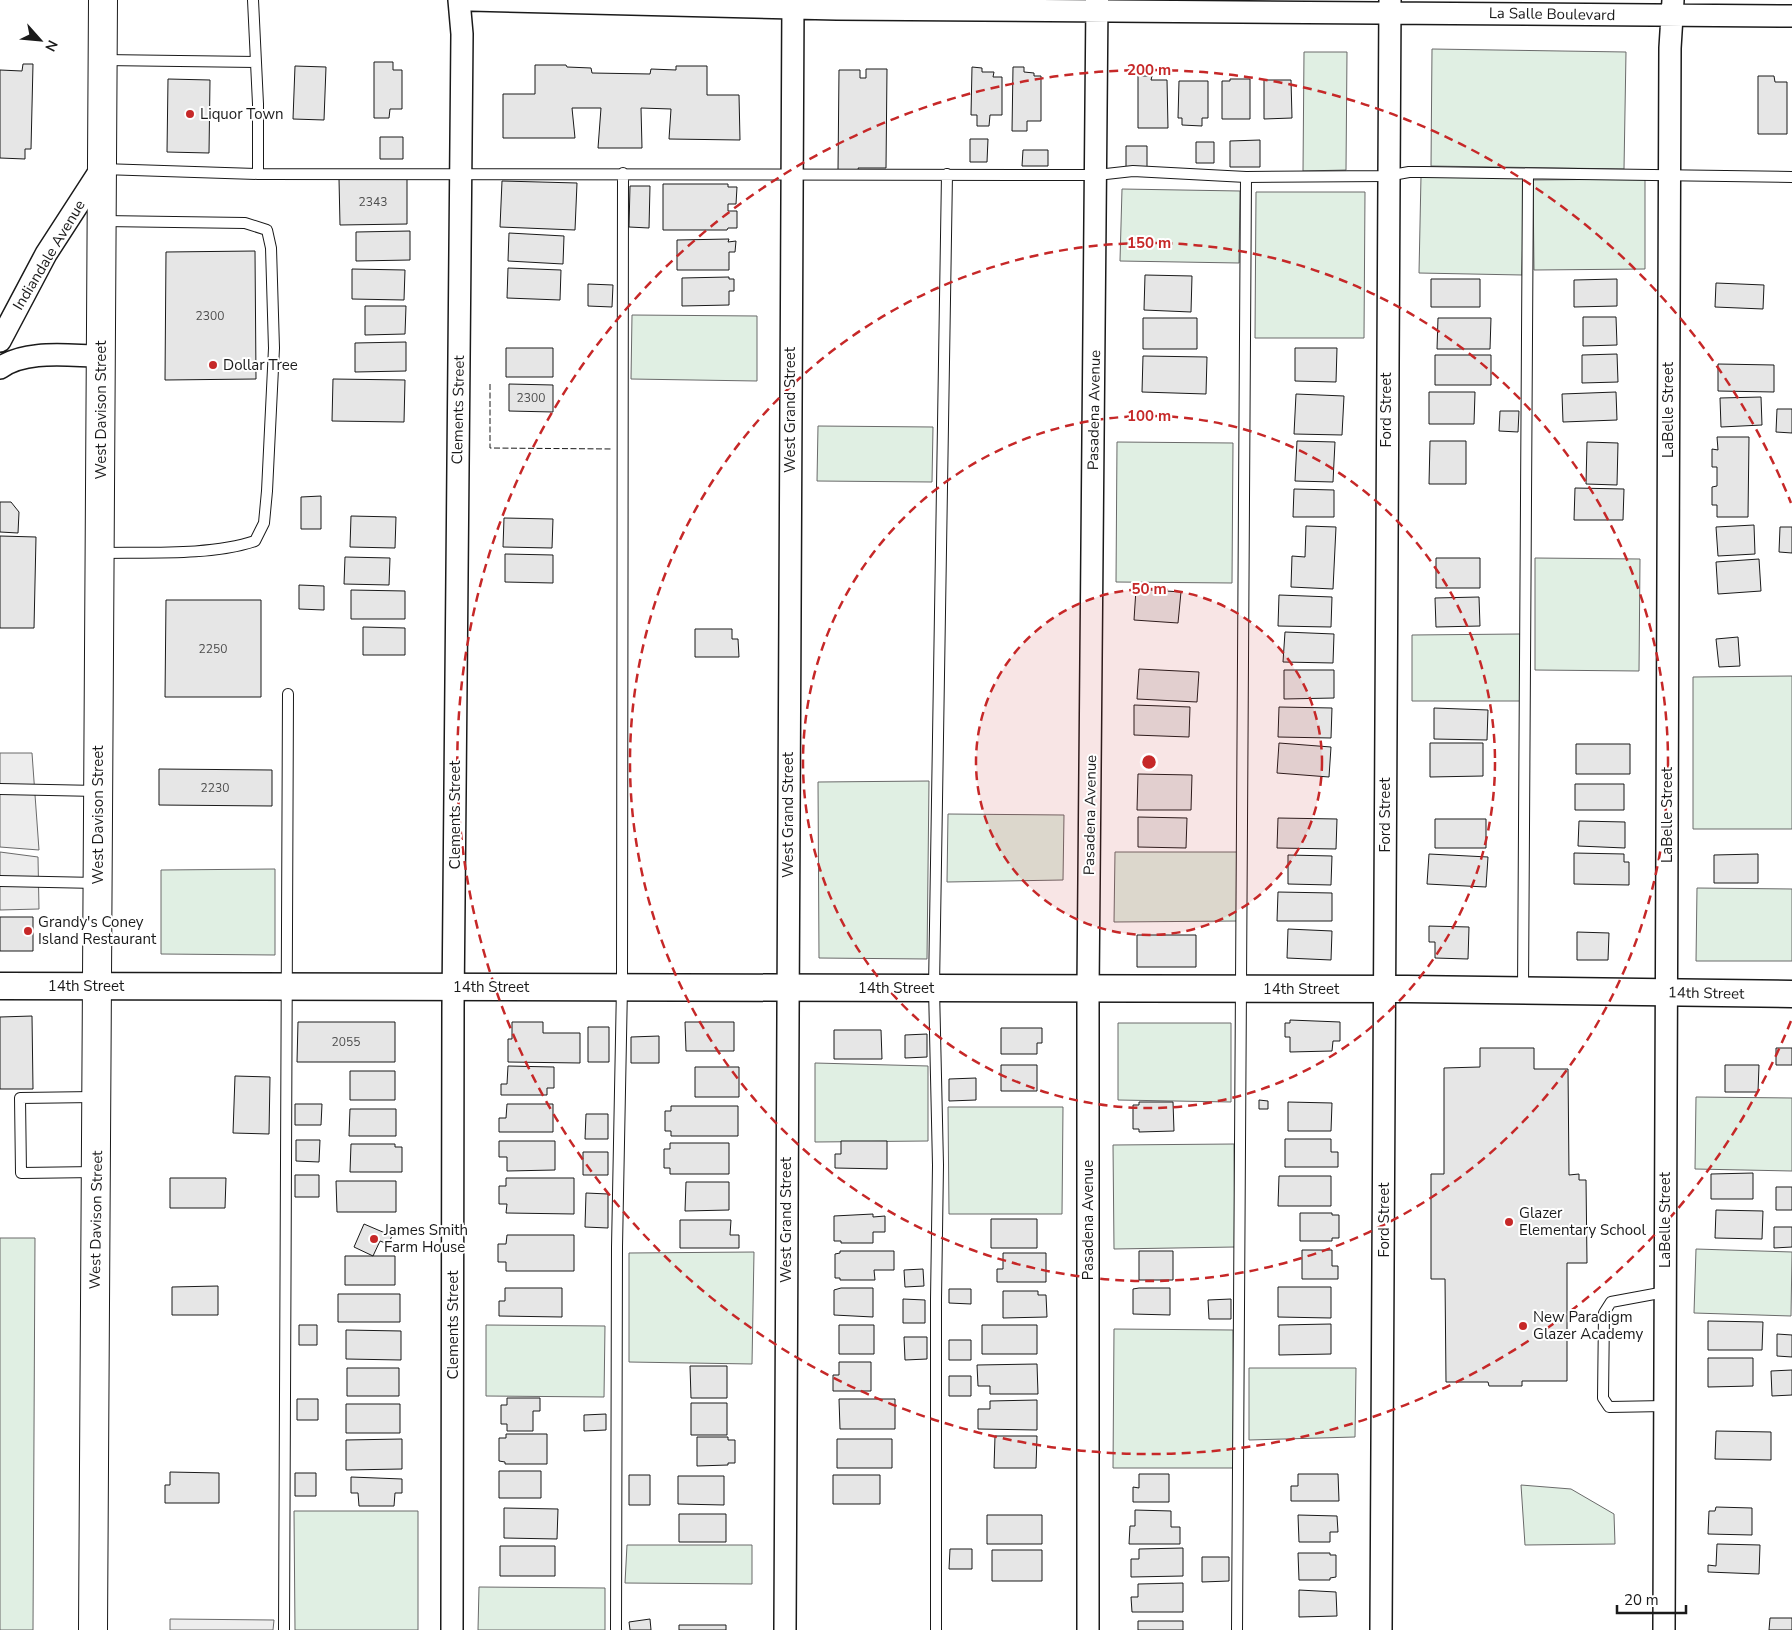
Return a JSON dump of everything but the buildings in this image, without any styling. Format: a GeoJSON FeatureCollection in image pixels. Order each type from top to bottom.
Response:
{"type":"FeatureCollection","features":[{"type":"Feature","properties":{"kind":"highway","name":"West Davison Street"},"geometry":{"type":"LineString","coordinates":[[93,1630],[98,1097],[103,0]]}},
{"type":"Feature","properties":{"kind":"street","name":"Clements Street"},"geometry":{"type":"LineString","coordinates":[[452,1630],[453,987],[462,34],[459,0]]}},
{"type":"Feature","properties":{"kind":"street","name":"La Salle Boulevard"},"geometry":{"type":"LineString","coordinates":[[471,0],[793,4],[1673,8],[1792,16]]}},
{"type":"Feature","properties":{"kind":"street","name":"West Grand Street"},"geometry":{"type":"LineString","coordinates":[[785,1630],[793,4]]}},
{"type":"Feature","properties":{"kind":"street","name":"Pasadena Avenue"},"geometry":{"type":"LineString","coordinates":[[1088,1630],[1088,989],[1097,175],[1097,5]]}},
{"type":"Feature","properties":{"kind":"street","name":"Ford Street"},"geometry":{"type":"LineString","coordinates":[[1382,1630],[1387,176],[1390,6]]}},
{"type":"Feature","properties":{"kind":"street","name":"LaBelle Street"},"geometry":{"type":"LineString","coordinates":[[1664,1630],[1669,175],[1670,48],[1673,8]]}},
{"type":"Feature","properties":{"kind":"street","name":"Indiandale Avenue"},"geometry":{"type":"LineString","coordinates":[[0,341],[46,254],[101,169]]}},
{"type":"Feature","properties":{"kind":"street"},"geometry":{"type":"LineString","coordinates":[[0,368],[10,361],[31,357],[101,356]]}},
{"type":"Feature","properties":{"kind":"street","name":"14th Street"},"geometry":{"type":"LineString","coordinates":[[0,986],[1384,989],[1792,994]]}},
{"type":"Feature","properties":{"kind":"lane"},"geometry":{"type":"LineString","coordinates":[[253,0],[258,174]]}},
{"type":"Feature","properties":{"kind":"lane"},"geometry":{"type":"LineString","coordinates":[[102,60],[256,62]]}},
{"type":"Feature","properties":{"kind":"lane"},"geometry":{"type":"LineString","coordinates":[[101,169],[258,174],[1097,175],[1133,172],[1246,177],[1387,176],[1408,172],[1792,177]]}},
{"type":"Feature","properties":{"kind":"lane"},"geometry":{"type":"LineString","coordinates":[[616,1630],[617,1247],[622,986],[623,173]]}},
{"type":"Feature","properties":{"kind":"lane"},"geometry":{"type":"LineString","coordinates":[[936,1630],[938,1165],[934,988],[946,174]]}},
{"type":"Feature","properties":{"kind":"lane"},"geometry":{"type":"LineString","coordinates":[[1523,991],[1528,174]]}},
{"type":"Feature","properties":{"kind":"lane"},"geometry":{"type":"LineString","coordinates":[[1237,1630],[1246,177]]}},
{"type":"Feature","properties":{"kind":"lane"},"geometry":{"type":"LineString","coordinates":[[100,553],[239,547],[254,541],[264,523],[274,348],[271,248],[267,230],[245,223],[102,221]]}},
{"type":"Feature","properties":{"kind":"lane"},"geometry":{"type":"LineString","coordinates":[[284,1630],[288,694]]}},
{"type":"Feature","properties":{"kind":"lane"},"geometry":{"type":"LineString","coordinates":[[0,789],[99,791]]}},
{"type":"Feature","properties":{"kind":"lane"},"geometry":{"type":"LineString","coordinates":[[0,881],[98,883]]}},
{"type":"Feature","properties":{"kind":"lane"},"geometry":{"type":"LineString","coordinates":[[97,1172],[21,1173],[20,1098],[98,1097]]}},
{"type":"Feature","properties":{"kind":"lane"},"geometry":{"type":"LineString","coordinates":[[1665,1292],[1611,1302],[1604,1313],[1603,1398],[1609,1407],[1665,1406]]}},
{"type":"Feature","properties":{"kind":"green space"},"geometry":{"type":"Polygon","coordinates":[[[1432,49],[1626,52],[1624,169],[1431,166],[1432,49]]]}},
{"type":"Feature","properties":{"kind":"green space"},"geometry":{"type":"Polygon","coordinates":[[[1304,52],[1347,52],[1346,170],[1303,171],[1304,52]]]}},
{"type":"Feature","properties":{"kind":"green space"},"geometry":{"type":"Polygon","coordinates":[[[1421,176],[1524,178],[1522,275],[1419,273],[1421,176]]]}},
{"type":"Feature","properties":{"kind":"green space"},"geometry":{"type":"Polygon","coordinates":[[[1645,179],[1645,269],[1534,270],[1533,180],[1645,179]]]}},
{"type":"Feature","properties":{"kind":"green space"},"geometry":{"type":"Polygon","coordinates":[[[1122,189],[1240,191],[1239,263],[1120,261],[1122,189]]]}},
{"type":"Feature","properties":{"kind":"green space"},"geometry":{"type":"Polygon","coordinates":[[[1256,192],[1365,192],[1364,338],[1255,338],[1256,192]]]}},
{"type":"Feature","properties":{"kind":"green space"},"geometry":{"type":"Polygon","coordinates":[[[632,315],[757,316],[757,381],[631,379],[632,315]]]}},
{"type":"Feature","properties":{"kind":"green space"},"geometry":{"type":"Polygon","coordinates":[[[818,426],[933,427],[932,482],[817,481],[818,426]]]}},
{"type":"Feature","properties":{"kind":"green space"},"geometry":{"type":"Polygon","coordinates":[[[1117,442],[1233,443],[1232,583],[1116,582],[1117,442]]]}},
{"type":"Feature","properties":{"kind":"green space"},"geometry":{"type":"Polygon","coordinates":[[[1535,558],[1640,559],[1639,671],[1535,670],[1535,558]]]}},
{"type":"Feature","properties":{"kind":"green space"},"geometry":{"type":"Polygon","coordinates":[[[1520,634],[1520,701],[1412,701],[1412,635],[1520,634]]]}},
{"type":"Feature","properties":{"kind":"green space"},"geometry":{"type":"Polygon","coordinates":[[[1792,676],[1792,829],[1693,829],[1693,677],[1792,676]]]}},
{"type":"Feature","properties":{"kind":"green space"},"geometry":{"type":"Polygon","coordinates":[[[929,781],[927,959],[819,958],[818,782],[929,781]]]}},
{"type":"Feature","properties":{"kind":"green space"},"geometry":{"type":"Polygon","coordinates":[[[948,814],[1064,815],[1063,880],[947,882],[948,814]]]}},
{"type":"Feature","properties":{"kind":"green space"},"geometry":{"type":"Polygon","coordinates":[[[1115,852],[1237,852],[1238,921],[1114,922],[1115,852]]]}},
{"type":"Feature","properties":{"kind":"green space"},"geometry":{"type":"Polygon","coordinates":[[[275,869],[275,955],[161,954],[161,870],[275,869]]]}},
{"type":"Feature","properties":{"kind":"green space"},"geometry":{"type":"Polygon","coordinates":[[[1697,888],[1792,889],[1792,961],[1696,961],[1697,888]]]}},
{"type":"Feature","properties":{"kind":"green space"},"geometry":{"type":"Polygon","coordinates":[[[1118,1023],[1231,1023],[1231,1102],[1118,1100],[1118,1023]]]}},
{"type":"Feature","properties":{"kind":"green space"},"geometry":{"type":"Polygon","coordinates":[[[815,1063],[928,1066],[928,1141],[815,1142],[815,1063]]]}},
{"type":"Feature","properties":{"kind":"green space"},"geometry":{"type":"Polygon","coordinates":[[[1696,1097],[1792,1098],[1792,1171],[1695,1169],[1696,1097]]]}},
{"type":"Feature","properties":{"kind":"green space"},"geometry":{"type":"Polygon","coordinates":[[[948,1107],[1063,1107],[1062,1214],[949,1214],[948,1107]]]}},
{"type":"Feature","properties":{"kind":"green space"},"geometry":{"type":"Polygon","coordinates":[[[1234,1144],[1235,1247],[1114,1249],[1113,1145],[1234,1144]]]}},
{"type":"Feature","properties":{"kind":"green space"},"geometry":{"type":"Polygon","coordinates":[[[0,1238],[35,1238],[33,1630],[0,1630],[0,1238]]]}},
{"type":"Feature","properties":{"kind":"green space"},"geometry":{"type":"Polygon","coordinates":[[[1696,1249],[1792,1252],[1791,1316],[1694,1313],[1696,1249]]]}},
{"type":"Feature","properties":{"kind":"green space"},"geometry":{"type":"Polygon","coordinates":[[[754,1252],[752,1364],[629,1362],[629,1253],[754,1252]]]}},
{"type":"Feature","properties":{"kind":"green space"},"geometry":{"type":"Polygon","coordinates":[[[486,1325],[605,1326],[604,1397],[486,1396],[486,1325]]]}},
{"type":"Feature","properties":{"kind":"green space"},"geometry":{"type":"Polygon","coordinates":[[[1114,1329],[1233,1330],[1234,1468],[1113,1468],[1114,1329]]]}},
{"type":"Feature","properties":{"kind":"green space"},"geometry":{"type":"Polygon","coordinates":[[[1249,1368],[1356,1368],[1355,1437],[1249,1440],[1249,1368]]]}},
{"type":"Feature","properties":{"kind":"green space"},"geometry":{"type":"Polygon","coordinates":[[[1521,1485],[1571,1489],[1614,1514],[1615,1544],[1525,1545],[1521,1485]]]}},
{"type":"Feature","properties":{"kind":"green space"},"geometry":{"type":"Polygon","coordinates":[[[294,1511],[418,1511],[418,1630],[295,1630],[294,1511]]]}},
{"type":"Feature","properties":{"kind":"green space"},"geometry":{"type":"Polygon","coordinates":[[[627,1545],[752,1545],[752,1584],[625,1583],[627,1545]]]}},
{"type":"Feature","properties":{"kind":"green space"},"geometry":{"type":"Polygon","coordinates":[[[479,1587],[605,1588],[605,1630],[478,1630],[479,1587]]]}},
{"type":"Feature","properties":{"kind":"shaded area"},"geometry":{"type":"Polygon","coordinates":[[[0,753],[32,753],[39,850],[0,847],[0,753]]]}},
{"type":"Feature","properties":{"kind":"shaded area"},"geometry":{"type":"Polygon","coordinates":[[[0,852],[38,857],[39,909],[0,910],[0,852]]]}},
{"type":"Feature","properties":{"kind":"shaded area"},"geometry":{"type":"Polygon","coordinates":[[[170,1619],[274,1620],[273,1630],[170,1630],[170,1619]]]}},
{"type":"Feature","properties":{"kind":"fence"},"geometry":{"type":"LineString","coordinates":[[490,384],[490,448],[613,449]]}},
{"type":"Feature","properties":{"kind":"place","name":"Liquor Town"},"geometry":{"type":"Point","coordinates":[190,114]}},
{"type":"Feature","properties":{"kind":"place","name":"Dollar Tree"},"geometry":{"type":"Point","coordinates":[213,365]}},
{"type":"Feature","properties":{"kind":"place","name":"Grandy's Coney Island Restaurant"},"geometry":{"type":"Point","coordinates":[28,931]}},
{"type":"Feature","properties":{"kind":"place","name":"Glazer Elementary School"},"geometry":{"type":"Point","coordinates":[1509,1222]}},
{"type":"Feature","properties":{"kind":"place","name":"James Smith Farm House"},"geometry":{"type":"Point","coordinates":[374,1239]}},
{"type":"Feature","properties":{"kind":"place","name":"New Paradigm Glazer Academy"},"geometry":{"type":"Point","coordinates":[1523,1326]}}]}
